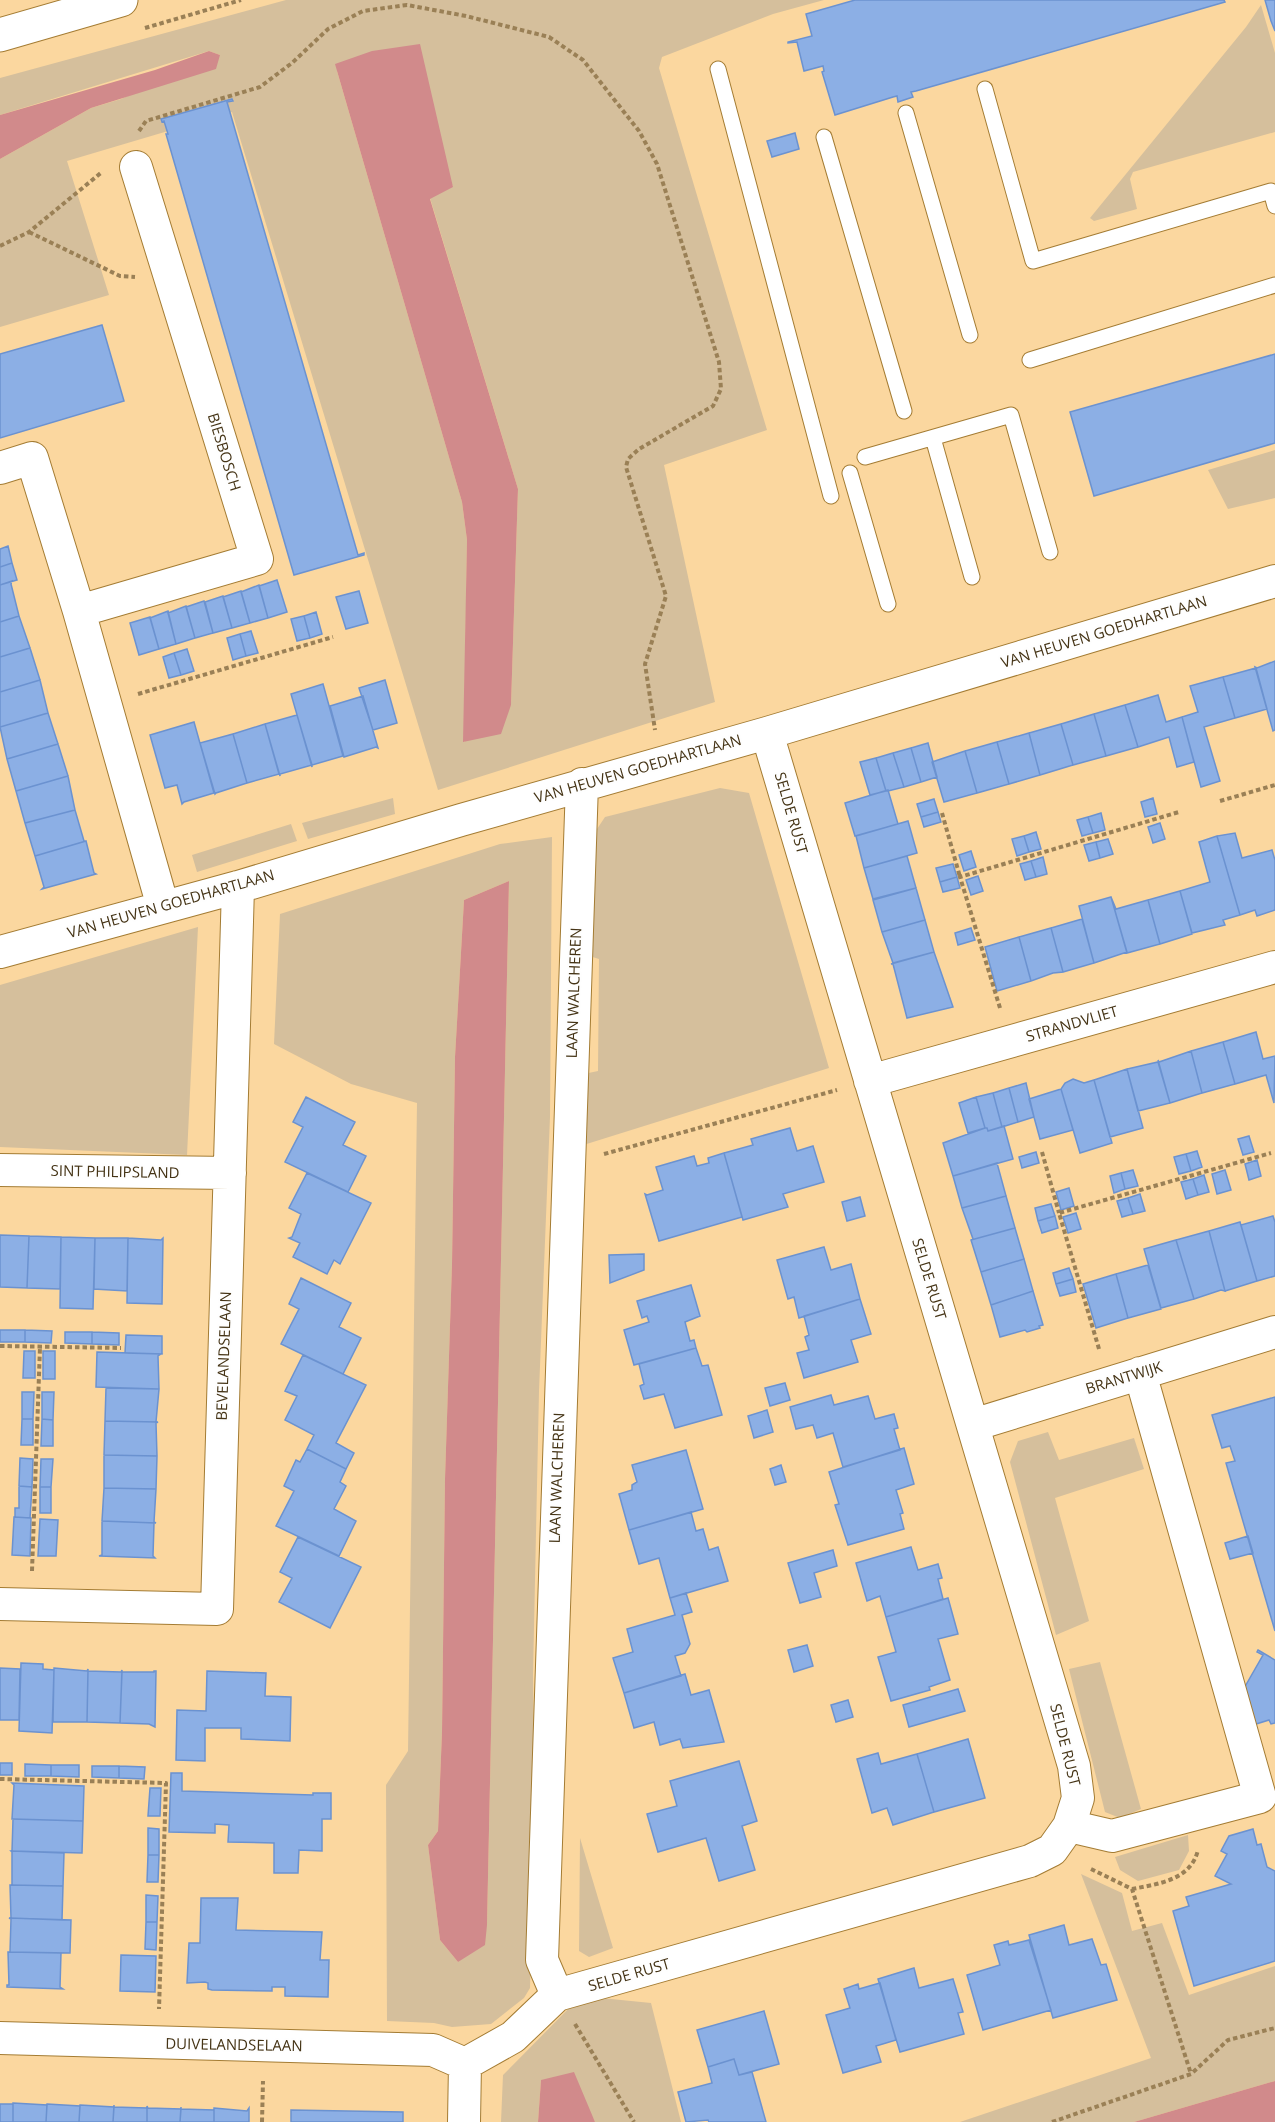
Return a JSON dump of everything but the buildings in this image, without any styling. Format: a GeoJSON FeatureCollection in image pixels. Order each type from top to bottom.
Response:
{"type":"FeatureCollection","features":[{"type":"Feature","properties":{"kind":"street"},"geometry":{"type":"LineString","coordinates":[[0,35],[113,1]]}},
{"type":"Feature","properties":{"kind":"street","name":"BIESBOSCH"},"geometry":{"type":"LineString","coordinates":[[79,611],[257,559],[136,167]]}},
{"type":"Feature","properties":{"kind":"street"},"geometry":{"type":"LineString","coordinates":[[0,468],[32,458],[79,611],[163,907]]}},
{"type":"Feature","properties":{"kind":"street","name":"VAN HEUVEN GOEDHARTLAAN"},"geometry":{"type":"LineString","coordinates":[[0,952],[238,887],[582,784],[767,733],[1275,581]]}},
{"type":"Feature","properties":{"kind":"street","name":"SELDE RUST"},"geometry":{"type":"LineString","coordinates":[[557,1995],[1030,1861],[1061,1838],[1078,1798],[1074,1766],[767,733]]}},
{"type":"Feature","properties":{"kind":"street","name":"LAAN WALCHEREN"},"geometry":{"type":"LineString","coordinates":[[557,1995],[542,1960],[582,784]]}},
{"type":"Feature","properties":{"kind":"street","name":"BEVELANDSELAAN"},"geometry":{"type":"LineString","coordinates":[[0,1604],[217,1609],[238,887]]}},
{"type":"Feature","properties":{"kind":"street","name":"STRANDVLIET"},"geometry":{"type":"LineString","coordinates":[[870,1081],[1275,967]]}},
{"type":"Feature","properties":{"kind":"street","name":"SINT PHILIPSLAND"},"geometry":{"type":"LineString","coordinates":[[0,1170],[230,1173]]}},
{"type":"Feature","properties":{"kind":"street","name":"BRANTWIJK"},"geometry":{"type":"LineString","coordinates":[[973,1425],[1275,1332]]}},
{"type":"Feature","properties":{"kind":"street"},"geometry":{"type":"LineString","coordinates":[[1061,1838],[1112,1836],[1260,1797],[1140,1373]]}},
{"type":"Feature","properties":{"kind":"street"},"geometry":{"type":"LineString","coordinates":[[464,2122],[465,2064],[513,2037],[557,1995]]}},
{"type":"Feature","properties":{"kind":"street","name":"DUIVELANDSELAAN"},"geometry":{"type":"LineString","coordinates":[[0,2038],[433,2049],[465,2064]]}},
{"type":"Feature","properties":{"kind":"lane"},"geometry":{"type":"LineString","coordinates":[[718,69],[831,496]]}},
{"type":"Feature","properties":{"kind":"lane"},"geometry":{"type":"LineString","coordinates":[[985,90],[1033,261],[1271,191],[1275,206]]}},
{"type":"Feature","properties":{"kind":"lane"},"geometry":{"type":"LineString","coordinates":[[906,113],[970,335]]}},
{"type":"Feature","properties":{"kind":"lane"},"geometry":{"type":"LineString","coordinates":[[824,137],[904,411]]}},
{"type":"Feature","properties":{"kind":"lane"},"geometry":{"type":"LineString","coordinates":[[1030,360],[1275,285]]}},
{"type":"Feature","properties":{"kind":"lane"},"geometry":{"type":"LineString","coordinates":[[865,457],[1011,415],[1050,552]]}},
{"type":"Feature","properties":{"kind":"lane"},"geometry":{"type":"LineString","coordinates":[[933,438],[972,577]]}},
{"type":"Feature","properties":{"kind":"lane"},"geometry":{"type":"LineString","coordinates":[[850,473],[888,604]]}},
{"type":"Feature","properties":{"kind":"path"},"geometry":{"type":"LineString","coordinates":[[136,167],[128,147],[146,121],[260,87],[292,63],[328,29],[363,11],[406,5],[465,16],[549,37],[583,60],[639,131],[657,164],[719,362],[721,389],[713,406],[639,449],[628,459],[626,466],[666,596],[645,664],[660,763]]}},
{"type":"Feature","properties":{"kind":"path"},"geometry":{"type":"LineString","coordinates":[[0,246],[28,232],[104,169]]}},
{"type":"Feature","properties":{"kind":"path"},"geometry":{"type":"LineString","coordinates":[[28,232],[120,276],[171,280]]}},
{"type":"Feature","properties":{"kind":"path"},"geometry":{"type":"LineString","coordinates":[[105,704],[333,637]]}},
{"type":"Feature","properties":{"kind":"path"},"geometry":{"type":"LineString","coordinates":[[1220,801],[1275,785]]}},
{"type":"Feature","properties":{"kind":"path"},"geometry":{"type":"LineString","coordinates":[[960,877],[1179,812]]}},
{"type":"Feature","properties":{"kind":"path"},"geometry":{"type":"LineString","coordinates":[[942,813],[1010,1041]]}},
{"type":"Feature","properties":{"kind":"path"},"geometry":{"type":"LineString","coordinates":[[568,1165],[870,1081]]}},
{"type":"Feature","properties":{"kind":"path"},"geometry":{"type":"LineString","coordinates":[[1042,1152],[1109,1383]]}},
{"type":"Feature","properties":{"kind":"path"},"geometry":{"type":"LineString","coordinates":[[1059,1213],[1271,1153]]}},
{"type":"Feature","properties":{"kind":"path"},"geometry":{"type":"LineString","coordinates":[[0,1346],[121,1348]]}},
{"type":"Feature","properties":{"kind":"path"},"geometry":{"type":"LineString","coordinates":[[31,1605],[40,1347]]}},
{"type":"Feature","properties":{"kind":"path"},"geometry":{"type":"LineString","coordinates":[[0,1779],[166,1783],[158,2043]]}},
{"type":"Feature","properties":{"kind":"path"},"geometry":{"type":"LineString","coordinates":[[1132,1889],[1169,1882],[1196,1862],[1200,1841],[1198,1814]]}},
{"type":"Feature","properties":{"kind":"path"},"geometry":{"type":"LineString","coordinates":[[1061,1838],[1132,1889],[1191,2074]]}},
{"type":"Feature","properties":{"kind":"path"},"geometry":{"type":"LineString","coordinates":[[557,1995],[634,2122]]}},
{"type":"Feature","properties":{"kind":"path"},"geometry":{"type":"LineString","coordinates":[[1052,2122],[1191,2074],[1228,2040],[1275,2028]]}},
{"type":"Feature","properties":{"kind":"path"},"geometry":{"type":"LineString","coordinates":[[262,2122],[264,2045]]}},
{"type":"Feature","properties":{"kind":"shaded area"},"geometry":{"type":"Polygon","coordinates":[[[286,0],[824,0],[773,14],[662,57],[659,68],[767,430],[664,465],[715,702],[438,790],[232,112],[67,161],[109,295],[0,327],[0,159],[91,108],[121,99],[220,55],[209,51],[0,115],[0,78],[286,0]],[[337,71],[462,502],[467,540],[464,742],[511,705],[518,489],[430,198],[453,186],[337,71]]]}},
{"type":"Feature","properties":{"kind":"shaded area"},"geometry":{"type":"Polygon","coordinates":[[[1261,5],[1275,53],[1275,132],[1133,172],[1130,179],[1137,209],[1094,221],[1090,218],[1246,27],[1261,5]]]}},
{"type":"Feature","properties":{"kind":"shaded area"},"geometry":{"type":"Polygon","coordinates":[[[420,44],[453,187],[430,199],[518,489],[511,705],[501,734],[463,742],[467,540],[462,502],[335,64],[372,51],[420,44]]]}},
{"type":"Feature","properties":{"kind":"shaded area"},"geometry":{"type":"Polygon","coordinates":[[[209,51],[220,55],[216,69],[91,108],[0,159],[0,115],[155,70],[209,51]]]}},
{"type":"Feature","properties":{"kind":"shaded area"},"geometry":{"type":"Polygon","coordinates":[[[1275,450],[1275,498],[1228,509],[1208,470],[1275,450]]]}},
{"type":"Feature","properties":{"kind":"shaded area"},"geometry":{"type":"Polygon","coordinates":[[[720,788],[749,793],[829,1068],[577,1147],[579,1075],[598,1071],[599,959],[583,954],[591,838],[605,817],[720,788]]]}},
{"type":"Feature","properties":{"kind":"shaded area"},"geometry":{"type":"Polygon","coordinates":[[[393,798],[395,814],[308,839],[302,823],[393,798]]]}},
{"type":"Feature","properties":{"kind":"shaded area"},"geometry":{"type":"Polygon","coordinates":[[[291,824],[297,841],[197,872],[192,855],[291,824]]]}},
{"type":"Feature","properties":{"kind":"shaded area"},"geometry":{"type":"Polygon","coordinates":[[[552,837],[550,1117],[539,1391],[533,1675],[535,1813],[530,1988],[524,1998],[491,2024],[452,2027],[434,2023],[387,2021],[386,1785],[408,1751],[417,1103],[351,1084],[274,1044],[280,914],[500,844],[552,837]],[[509,881],[464,900],[455,1057],[452,1264],[445,1479],[442,1732],[438,1831],[428,1845],[440,1940],[458,1962],[487,1925],[509,881]]]}},
{"type":"Feature","properties":{"kind":"shaded area"},"geometry":{"type":"Polygon","coordinates":[[[509,881],[487,1925],[485,1945],[458,1962],[440,1940],[428,1845],[438,1831],[442,1732],[445,1479],[452,1264],[455,1057],[464,900],[509,881]]]}},
{"type":"Feature","properties":{"kind":"shaded area"},"geometry":{"type":"Polygon","coordinates":[[[198,927],[187,1155],[0,1147],[0,985],[198,927]]]}},
{"type":"Feature","properties":{"kind":"shaded area"},"geometry":{"type":"Polygon","coordinates":[[[1048,1432],[1059,1460],[1134,1438],[1144,1469],[1055,1498],[1089,1621],[1056,1635],[1010,1462],[1018,1441],[1048,1432]]]}},
{"type":"Feature","properties":{"kind":"shaded area"},"geometry":{"type":"Polygon","coordinates":[[[1100,1662],[1141,1809],[1120,1818],[1105,1812],[1069,1669],[1100,1662]]]}},
{"type":"Feature","properties":{"kind":"shaded area"},"geometry":{"type":"Polygon","coordinates":[[[1188,1835],[1189,1851],[1179,1870],[1138,1881],[1120,1870],[1115,1857],[1188,1835]]]}},
{"type":"Feature","properties":{"kind":"shaded area"},"geometry":{"type":"Polygon","coordinates":[[[580,1838],[613,1948],[589,1957],[579,1951],[580,1838]]]}},
{"type":"Feature","properties":{"kind":"shaded area"},"geometry":{"type":"Polygon","coordinates":[[[1081,1874],[1122,1893],[1132,1931],[1162,1923],[1189,1995],[1275,1966],[1275,2081],[1134,2122],[960,2122],[1151,2058],[1081,1874]]]}},
{"type":"Feature","properties":{"kind":"shaded area"},"geometry":{"type":"Polygon","coordinates":[[[581,1996],[651,2003],[681,2122],[595,2122],[590,2113],[541,2080],[538,2122],[501,2122],[503,2075],[581,1996]]]}},
{"type":"Feature","properties":{"kind":"shaded area"},"geometry":{"type":"Polygon","coordinates":[[[574,2072],[595,2122],[538,2122],[541,2080],[574,2072]]]}},
{"type":"Feature","properties":{"kind":"shaded area"},"geometry":{"type":"Polygon","coordinates":[[[1275,2081],[1275,2122],[1134,2122],[1275,2081]]]}}]}
